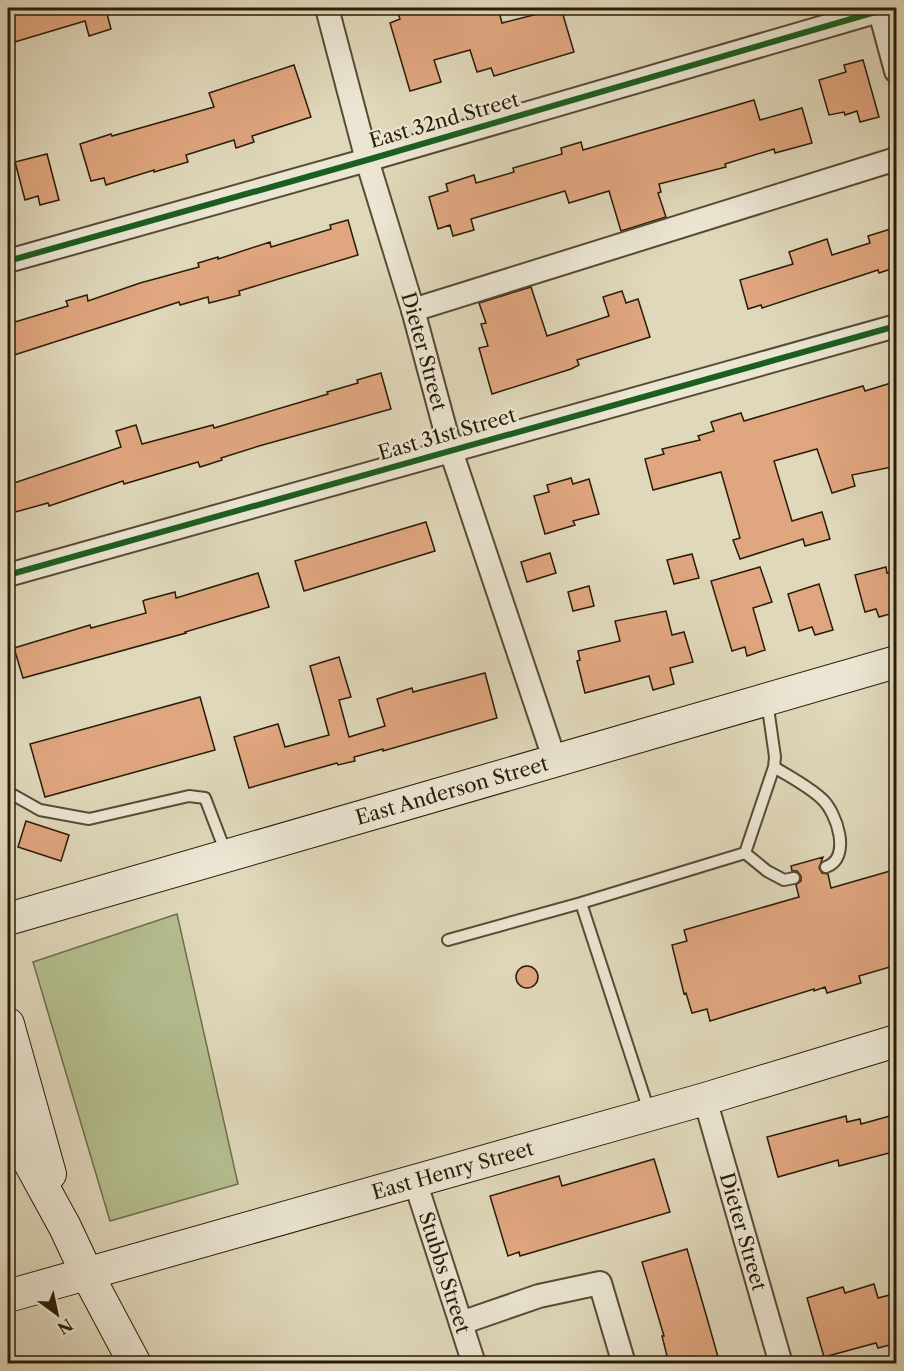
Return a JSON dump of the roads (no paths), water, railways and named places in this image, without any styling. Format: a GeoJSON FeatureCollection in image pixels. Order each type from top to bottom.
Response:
{"type":"FeatureCollection","features":[{"type":"Feature","properties":{"kind":"main road","name":"East Anderson Street"},"geometry":{"type":"LineString","coordinates":[[8,919],[897,662]]}},
{"type":"Feature","properties":{"kind":"main road"},"geometry":{"type":"LineString","coordinates":[[8,1024],[65,1227]]}},
{"type":"Feature","properties":{"kind":"main road","name":"East Henry Street"},"geometry":{"type":"LineString","coordinates":[[8,1296],[650,1115],[897,1041]]}},
{"type":"Feature","properties":{"kind":"main road"},"geometry":{"type":"LineString","coordinates":[[8,1122],[135,1364]]}},
{"type":"Feature","properties":{"kind":"street","name":"Dieter Street"},"geometry":{"type":"LineString","coordinates":[[327,8],[367,160],[413,310],[451,451],[555,761]]}},
{"type":"Feature","properties":{"kind":"street","name":"East 32nd Street"},"geometry":{"type":"LineString","coordinates":[[8,261],[367,160],[883,8]]}},
{"type":"Feature","properties":{"kind":"street"},"geometry":{"type":"LineString","coordinates":[[883,8],[897,71]]}},
{"type":"Feature","properties":{"kind":"street"},"geometry":{"type":"LineString","coordinates":[[413,310],[897,159]]}},
{"type":"Feature","properties":{"kind":"street","name":"East 31st Street"},"geometry":{"type":"LineString","coordinates":[[8,575],[897,326]]}},
{"type":"Feature","properties":{"kind":"street","name":"Dieter Street"},"geometry":{"type":"LineString","coordinates":[[705,1099],[781,1364]]}},
{"type":"Feature","properties":{"kind":"street","name":"Stubbs Street"},"geometry":{"type":"LineString","coordinates":[[415,1181],[474,1364]]}},
{"type":"Feature","properties":{"kind":"street"},"geometry":{"type":"LineString","coordinates":[[461,1323],[539,1296],[600,1283],[624,1364]]}},
{"type":"Feature","properties":{"kind":"lane"},"geometry":{"type":"LineString","coordinates":[[745,853],[776,757],[767,699]]}},
{"type":"Feature","properties":{"kind":"lane"},"geometry":{"type":"LineString","coordinates":[[774,767],[823,800],[834,818],[841,847],[840,857],[834,865],[826,867]]}},
{"type":"Feature","properties":{"kind":"lane"},"geometry":{"type":"LineString","coordinates":[[8,792],[40,810],[89,819],[189,796],[206,798],[227,856]]}},
{"type":"Feature","properties":{"kind":"lane"},"geometry":{"type":"LineString","coordinates":[[745,853],[767,871],[783,880],[794,878]]}},
{"type":"Feature","properties":{"kind":"lane"},"geometry":{"type":"LineString","coordinates":[[448,940],[581,903],[745,853]]}},
{"type":"Feature","properties":{"kind":"lane"},"geometry":{"type":"LineString","coordinates":[[581,903],[650,1115]]}}]}
